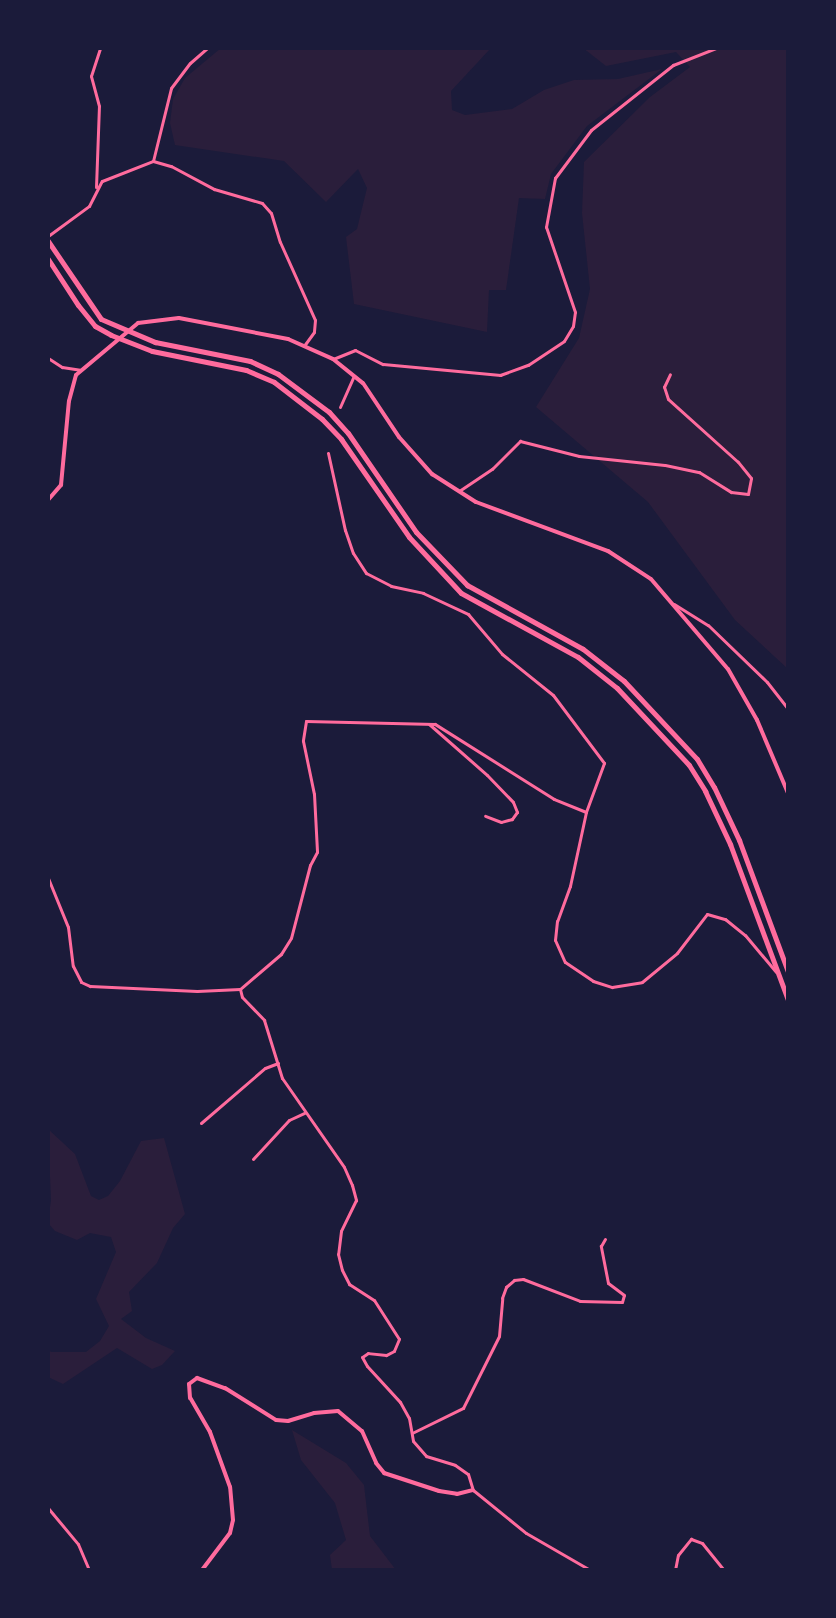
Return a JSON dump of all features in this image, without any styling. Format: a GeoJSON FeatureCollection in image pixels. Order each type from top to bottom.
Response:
{"type":"FeatureCollection","features":[{"type":"Feature","properties":{"kind":"main road"},"geometry":{"type":"LineString","coordinates":[[49,236],[101,319],[155,342],[224,354],[278,374],[329,412],[348,433],[416,532],[467,585],[583,649],[624,681],[697,759],[714,787],[739,840],[788,972]]}},
{"type":"Feature","properties":{"kind":"main road"},"geometry":{"type":"LineString","coordinates":[[48,259],[95,326],[152,351],[222,363],[274,382],[322,419],[341,439],[409,537],[461,593],[578,657],[617,688],[689,765],[705,791],[730,844],[788,1000]]}},
{"type":"Feature","properties":{"kind":"street"},"geometry":{"type":"LineString","coordinates":[[49,236],[89,206],[96,187],[99,106],[91,76],[100,48]]}},
{"type":"Feature","properties":{"kind":"street"},"geometry":{"type":"LineString","coordinates":[[153,161],[171,88],[190,63],[207,48]]}},
{"type":"Feature","properties":{"kind":"street"},"geometry":{"type":"LineString","coordinates":[[333,359],[355,350],[383,364],[500,375],[528,365],[564,341],[573,326],[575,312],[546,227],[555,178],[591,130],[673,65],[716,48]]}},
{"type":"Feature","properties":{"kind":"street"},"geometry":{"type":"LineString","coordinates":[[96,187],[153,161],[171,166],[214,189],[262,203],[271,213],[280,242],[315,320],[314,332],[304,346]]}},
{"type":"Feature","properties":{"kind":"street"},"geometry":{"type":"LineString","coordinates":[[48,500],[61,485],[69,401],[80,370],[138,323],[179,318],[288,339],[333,359],[363,383],[399,437],[432,474],[476,502],[608,551],[651,579],[728,669],[757,720],[788,793]]}},
{"type":"Feature","properties":{"kind":"street"},"geometry":{"type":"LineString","coordinates":[[48,358],[62,367],[80,370]]}},
{"type":"Feature","properties":{"kind":"street"},"geometry":{"type":"LineString","coordinates":[[459,491],[492,469],[520,441],[579,456],[665,465],[699,472],[731,492],[748,494],[751,478],[738,462],[668,399],[664,387],[670,374]]}},
{"type":"Feature","properties":{"kind":"street"},"geometry":{"type":"LineString","coordinates":[[340,407],[354,376]]}},
{"type":"Feature","properties":{"kind":"street"},"geometry":{"type":"LineString","coordinates":[[328,453],[345,530],[353,553],[366,573],[391,586],[423,593],[468,614],[502,654],[553,695],[604,763],[586,812],[570,886],[557,921],[555,940],[565,962],[593,981],[612,987],[642,982],[677,953],[707,914],[725,919],[764,955],[780,978]]}},
{"type":"Feature","properties":{"kind":"street"},"geometry":{"type":"LineString","coordinates":[[672,603],[708,625],[767,682],[788,709]]}},
{"type":"Feature","properties":{"kind":"street"},"geometry":{"type":"LineString","coordinates":[[48,878],[68,927],[73,966],[81,982],[101,988],[240,989],[281,954],[291,938],[310,865],[317,852],[314,794],[303,741],[306,721],[429,724],[450,732],[554,799],[586,812]]}},
{"type":"Feature","properties":{"kind":"street"},"geometry":{"type":"LineString","coordinates":[[429,724],[487,775],[513,802],[517,812],[512,819],[501,822],[485,816]]}},
{"type":"Feature","properties":{"kind":"street"},"geometry":{"type":"LineString","coordinates":[[240,989],[242,997],[264,1020],[282,1078],[344,1167],[352,1185],[356,1200],[341,1231],[338,1254],[342,1270],[349,1284],[374,1300],[399,1339],[394,1351],[386,1355],[368,1353],[362,1357],[380,1383],[400,1402],[409,1418],[413,1441],[426,1456],[455,1465],[468,1474],[473,1490],[526,1533],[590,1570]]}},
{"type":"Feature","properties":{"kind":"street"},"geometry":{"type":"LineString","coordinates":[[201,1123],[265,1068],[278,1063]]}},
{"type":"Feature","properties":{"kind":"street"},"geometry":{"type":"LineString","coordinates":[[253,1159],[289,1120],[304,1113]]}},
{"type":"Feature","properties":{"kind":"street"},"geometry":{"type":"LineString","coordinates":[[412,1433],[463,1408],[499,1336],[502,1298],[506,1287],[514,1280],[523,1279],[580,1301],[622,1302],[624,1295],[608,1283],[601,1246],[605,1239]]}},
{"type":"Feature","properties":{"kind":"street"},"geometry":{"type":"LineString","coordinates":[[202,1570],[230,1533],[233,1520],[230,1487],[210,1432],[190,1398],[189,1384],[197,1378],[225,1388],[276,1420],[288,1421],[338,1411],[362,1431],[376,1463],[384,1473],[439,1491],[457,1494],[473,1490]]}},
{"type":"Feature","properties":{"kind":"street"},"geometry":{"type":"LineString","coordinates":[[48,1508],[78,1544],[89,1570]]}},
{"type":"Feature","properties":{"kind":"street"},"geometry":{"type":"LineString","coordinates":[[675,1570],[678,1555],[691,1539],[702,1543],[724,1570]]}},
{"type":"Feature","properties":{"kind":"shaded area"},"geometry":{"type":"Polygon","coordinates":[[[221,48],[491,48],[451,91],[452,110],[465,115],[512,109],[544,90],[574,80],[618,79],[662,69],[587,126],[551,174],[545,199],[519,198],[506,290],[489,290],[487,332],[354,304],[346,237],[357,229],[367,188],[358,169],[326,202],[284,161],[175,145],[170,123],[173,99],[185,78],[221,48]]]}},
{"type":"Feature","properties":{"kind":"shaded area"},"geometry":{"type":"Polygon","coordinates":[[[583,48],[788,48],[788,669],[735,620],[648,502],[536,407],[579,338],[590,289],[582,213],[584,162],[650,97],[690,67],[676,52],[606,66],[583,48]]]}},
{"type":"Feature","properties":{"kind":"shaded area"},"geometry":{"type":"Polygon","coordinates":[[[48,1129],[75,1154],[91,1196],[99,1200],[108,1196],[120,1181],[141,1141],[164,1138],[185,1214],[173,1228],[157,1263],[129,1292],[132,1311],[121,1319],[146,1338],[175,1351],[162,1365],[152,1369],[117,1348],[63,1384],[48,1377],[48,1349],[51,1352],[86,1352],[100,1341],[109,1326],[96,1299],[116,1252],[111,1237],[90,1233],[77,1240],[55,1231],[48,1223],[51,1200],[48,1129]]]}},
{"type":"Feature","properties":{"kind":"shaded area"},"geometry":{"type":"Polygon","coordinates":[[[292,1430],[346,1463],[364,1485],[370,1536],[396,1570],[332,1570],[330,1555],[346,1540],[335,1503],[301,1460],[292,1430]]]}}]}
